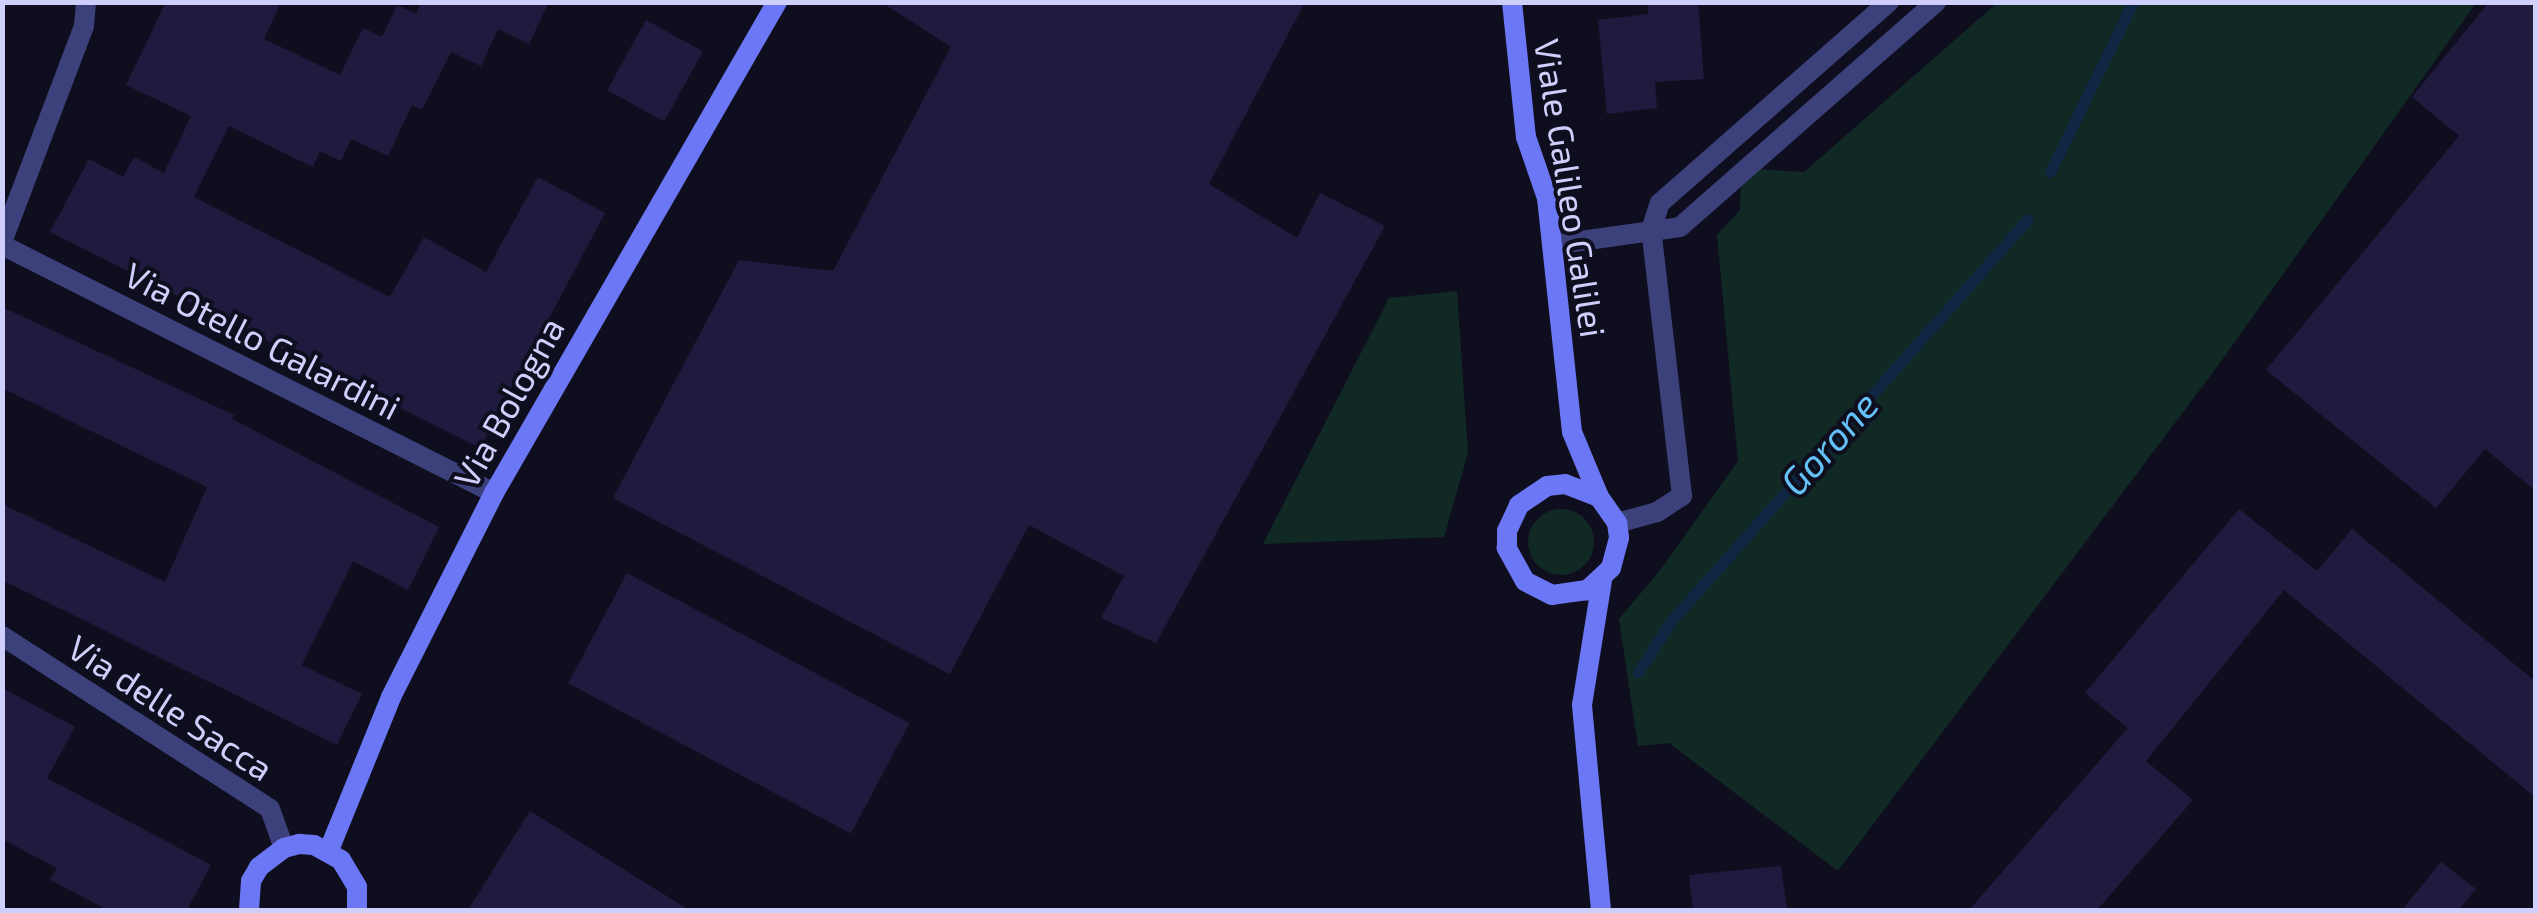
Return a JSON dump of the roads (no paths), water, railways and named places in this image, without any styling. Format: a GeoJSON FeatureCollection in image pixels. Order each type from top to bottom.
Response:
{"type":"FeatureCollection","features":[{"type":"Feature","properties":{"kind":"main road","name":"Via Bologna"},"geometry":{"type":"LineString","coordinates":[[329,850],[391,698],[494,493],[777,2]]}},
{"type":"Feature","properties":{"kind":"main road","name":"Viale Galileo Galilei"},"geometry":{"type":"LineString","coordinates":[[1512,2],[1526,138],[1547,198],[1572,432],[1598,497],[1616,522]]}},
{"type":"Feature","properties":{"kind":"main road"},"geometry":{"type":"LineString","coordinates":[[1598,497],[1565,484],[1531,494],[1511,518],[1507,548],[1525,581],[1552,595],[1587,590],[1602,580]]}},
{"type":"Feature","properties":{"kind":"main road"},"geometry":{"type":"LineString","coordinates":[[1601,910],[1582,705],[1602,580],[1617,554],[1616,522]]}},
{"type":"Feature","properties":{"kind":"main road"},"geometry":{"type":"LineString","coordinates":[[249,910],[251,880],[258,867],[284,848],[314,845],[329,850],[351,872],[357,887],[357,910]]}},
{"type":"Feature","properties":{"kind":"street"},"geometry":{"type":"LineString","coordinates":[[2,243],[84,26],[86,2]]}},
{"type":"Feature","properties":{"kind":"street"},"geometry":{"type":"LineString","coordinates":[[1616,522],[1657,512],[1682,496],[1652,230],[1660,203],[1889,2]]}},
{"type":"Feature","properties":{"kind":"street"},"geometry":{"type":"LineString","coordinates":[[1552,246],[1680,226],[1936,2]]}},
{"type":"Feature","properties":{"kind":"street","name":"Via Otello Galardini"},"geometry":{"type":"LineString","coordinates":[[2,243],[494,493]]}},
{"type":"Feature","properties":{"kind":"street","name":"Via delle Sacca"},"geometry":{"type":"LineString","coordinates":[[2,636],[270,810],[284,848]]}},
{"type":"Feature","properties":{"kind":"waterway","name":"Gorone"},"geometry":{"type":"LineString","coordinates":[[2050,172],[2133,2]]}},
{"type":"Feature","properties":{"kind":"waterway","name":"Gorone"},"geometry":{"type":"LineString","coordinates":[[1638,672],[1672,620],[2028,219]]}}]}
